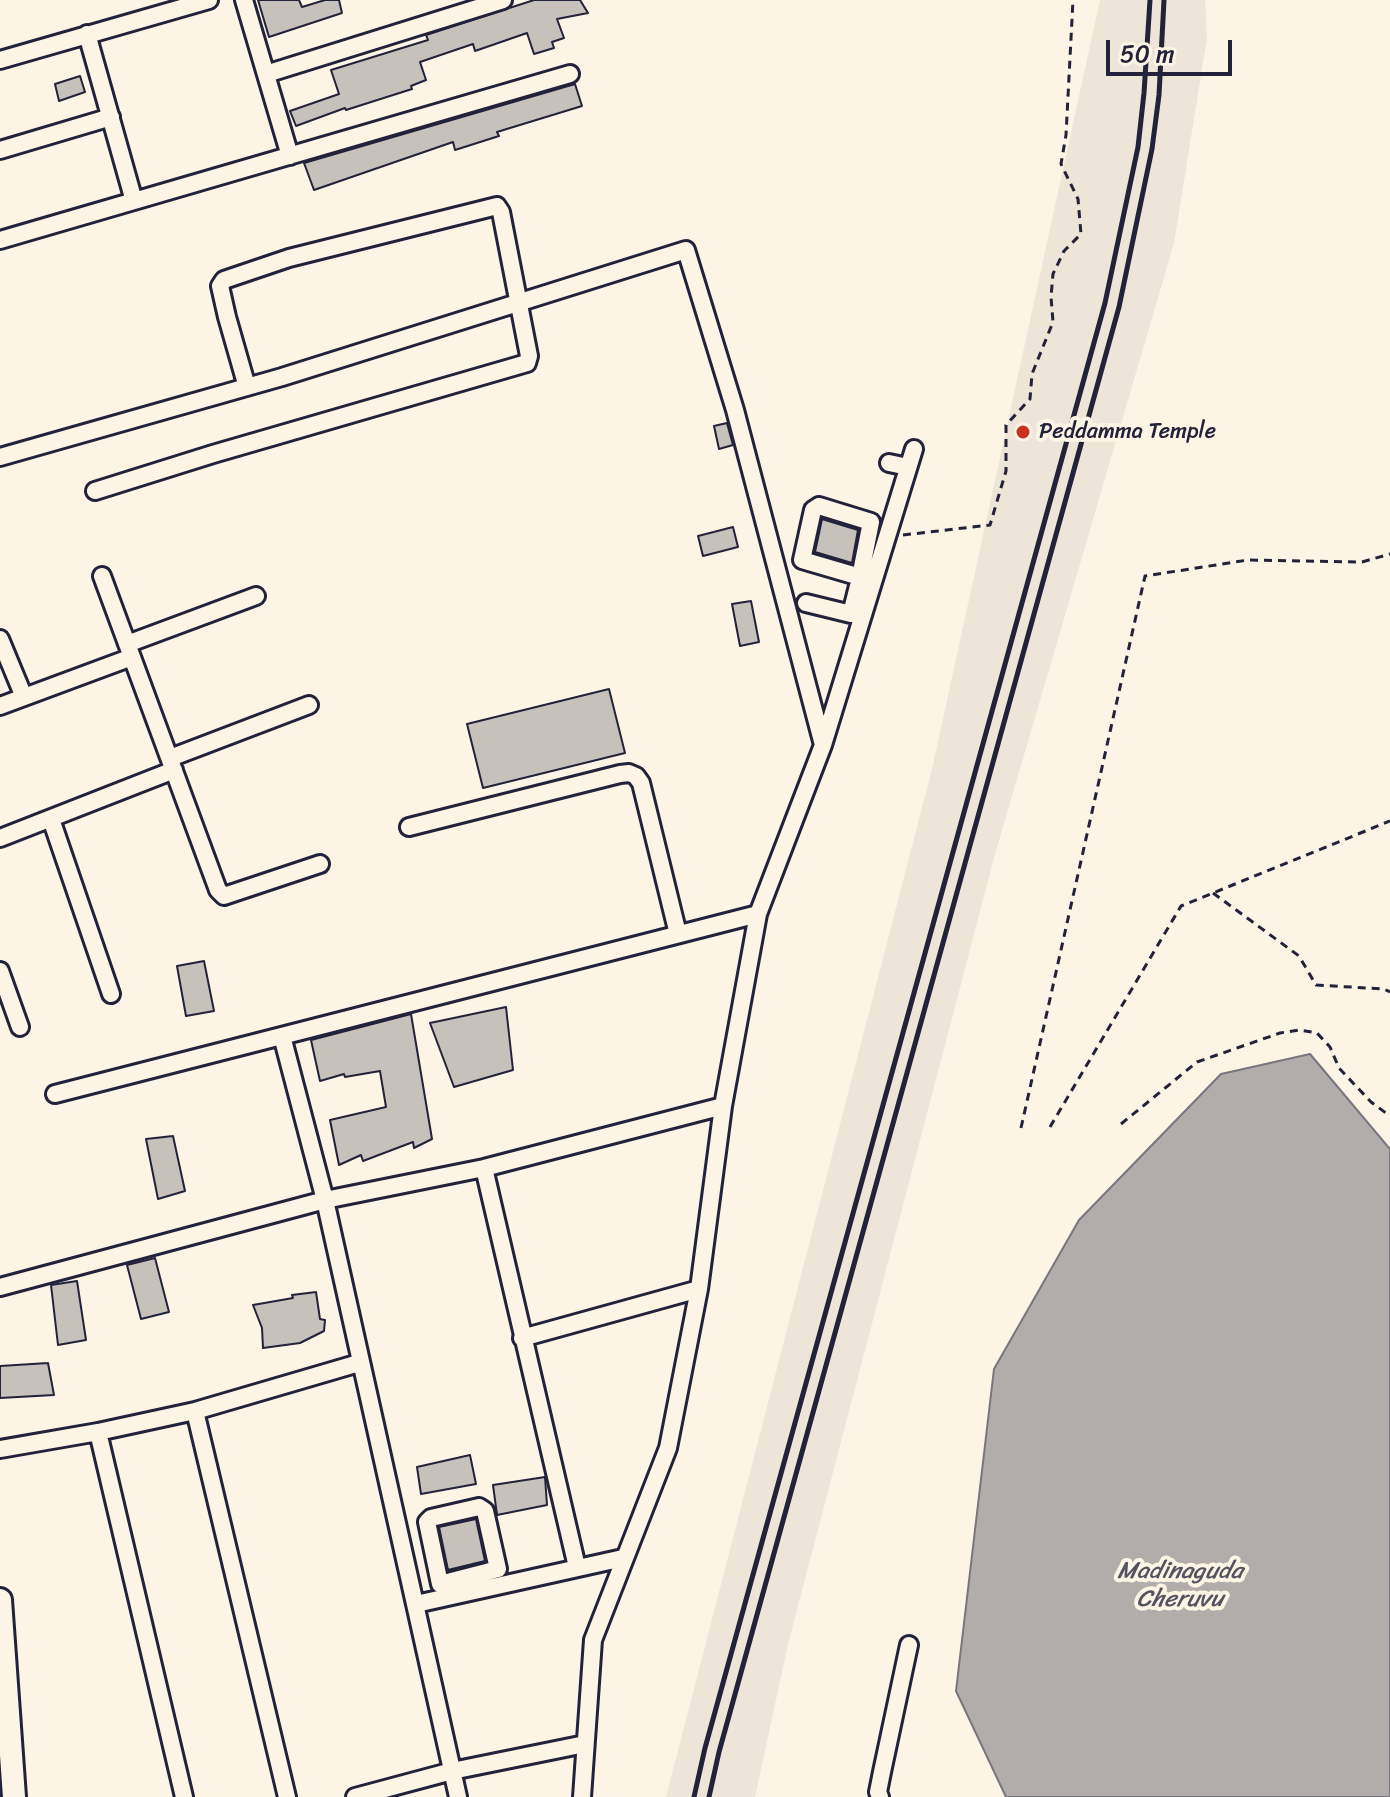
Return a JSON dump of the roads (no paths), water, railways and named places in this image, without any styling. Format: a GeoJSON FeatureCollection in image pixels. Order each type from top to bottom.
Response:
{"type":"FeatureCollection","features":[{"type":"Feature","properties":{"kind":"street"},"geometry":{"type":"LineString","coordinates":[[0,60],[209,0]]}},
{"type":"Feature","properties":{"kind":"street"},"geometry":{"type":"LineString","coordinates":[[244,0],[290,156]]}},
{"type":"Feature","properties":{"kind":"street"},"geometry":{"type":"LineString","coordinates":[[266,74],[503,0]]}},
{"type":"Feature","properties":{"kind":"street"},"geometry":{"type":"LineString","coordinates":[[87,34],[134,201]]}},
{"type":"Feature","properties":{"kind":"street"},"geometry":{"type":"LineString","coordinates":[[0,240],[570,74]]}},
{"type":"Feature","properties":{"kind":"street"},"geometry":{"type":"LineString","coordinates":[[0,150],[111,117]]}},
{"type":"Feature","properties":{"kind":"street"},"geometry":{"type":"LineString","coordinates":[[95,491],[527,363],[529,356],[519,302],[501,212],[497,206],[260,267],[224,280],[220,286],[247,387]]}},
{"type":"Feature","properties":{"kind":"street"},"geometry":{"type":"LineString","coordinates":[[0,457],[247,387],[686,250],[735,410],[823,745]]}},
{"type":"Feature","properties":{"kind":"street"},"geometry":{"type":"LineString","coordinates":[[864,581],[886,541],[890,498],[908,467],[914,449]]}},
{"type":"Feature","properties":{"kind":"street"},"geometry":{"type":"LineString","coordinates":[[889,463],[908,467]]}},
{"type":"Feature","properties":{"kind":"street"},"geometry":{"type":"LineString","coordinates":[[582,1797],[593,1640],[668,1448],[699,1289],[723,1106],[758,914],[823,745],[864,581],[870,520],[819,506],[814,508],[802,560],[864,581]]}},
{"type":"Feature","properties":{"kind":"street"},"geometry":{"type":"LineString","coordinates":[[868,540],[886,541]]}},
{"type":"Feature","properties":{"kind":"street"},"geometry":{"type":"LineString","coordinates":[[102,576],[215,884],[224,896],[320,864]]}},
{"type":"Feature","properties":{"kind":"street"},"geometry":{"type":"LineString","coordinates":[[0,706],[256,596]]}},
{"type":"Feature","properties":{"kind":"street"},"geometry":{"type":"LineString","coordinates":[[806,603],[857,615]]}},
{"type":"Feature","properties":{"kind":"street"},"geometry":{"type":"LineString","coordinates":[[0,639],[24,697]]}},
{"type":"Feature","properties":{"kind":"street"},"geometry":{"type":"LineString","coordinates":[[0,838],[51,819],[309,705]]}},
{"type":"Feature","properties":{"kind":"street"},"geometry":{"type":"LineString","coordinates":[[409,827],[629,773],[641,783],[678,934]]}},
{"type":"Feature","properties":{"kind":"street"},"geometry":{"type":"LineString","coordinates":[[51,819],[111,994]]}},
{"type":"Feature","properties":{"kind":"street"},"geometry":{"type":"LineString","coordinates":[[55,1094],[758,914]]}},
{"type":"Feature","properties":{"kind":"street"},"geometry":{"type":"LineString","coordinates":[[0,971],[20,1027]]}},
{"type":"Feature","properties":{"kind":"street"},"geometry":{"type":"LineString","coordinates":[[282,1036],[325,1200],[458,1797]]}},
{"type":"Feature","properties":{"kind":"street"},"geometry":{"type":"LineString","coordinates":[[0,1287],[325,1200],[484,1168],[723,1106]]}},
{"type":"Feature","properties":{"kind":"street"},"geometry":{"type":"LineString","coordinates":[[484,1168],[577,1567]]}},
{"type":"Feature","properties":{"kind":"street"},"geometry":{"type":"LineString","coordinates":[[522,1338],[699,1289]]}},
{"type":"Feature","properties":{"kind":"street"},"geometry":{"type":"LineString","coordinates":[[0,1449],[195,1411],[359,1363]]}},
{"type":"Feature","properties":{"kind":"street"},"geometry":{"type":"LineString","coordinates":[[195,1411],[287,1797]]}},
{"type":"Feature","properties":{"kind":"street"},"geometry":{"type":"LineString","coordinates":[[98,1432],[184,1797]]}},
{"type":"Feature","properties":{"kind":"street"},"geometry":{"type":"LineString","coordinates":[[414,1598],[484,1581],[498,1567],[485,1511],[479,1507],[431,1518],[427,1522],[440,1584]]}},
{"type":"Feature","properties":{"kind":"street"},"geometry":{"type":"LineString","coordinates":[[414,1598],[440,1584],[484,1581],[623,1558]]}},
{"type":"Feature","properties":{"kind":"street"},"geometry":{"type":"LineString","coordinates":[[0,1600],[14,1797]]}},
{"type":"Feature","properties":{"kind":"street"},"geometry":{"type":"LineString","coordinates":[[880,1797],[878,1792],[909,1645]]}},
{"type":"Feature","properties":{"kind":"street"},"geometry":{"type":"LineString","coordinates":[[355,1797],[452,1771],[585,1744]]}},
{"type":"Feature","properties":{"kind":"water","name":"Madinaguda Cheruvu"},"geometry":{"type":"Polygon","coordinates":[[[1310,1054],[1390,1149],[1390,1797],[1006,1797],[956,1691],[994,1369],[1079,1220],[1221,1074],[1310,1054]]]}},
{"type":"Feature","properties":{"kind":"railway"},"geometry":{"type":"LineString","coordinates":[[694,1797],[1105,303],[1138,147],[1150,0]]}},
{"type":"Feature","properties":{"kind":"railway"},"geometry":{"type":"LineString","coordinates":[[709,1797],[1119,307],[1152,149],[1159,95],[1164,0]]}},
{"type":"Feature","properties":{"kind":"place","name":"Peddamma Temple"},"geometry":{"type":"Point","coordinates":[1023,432]}}]}
